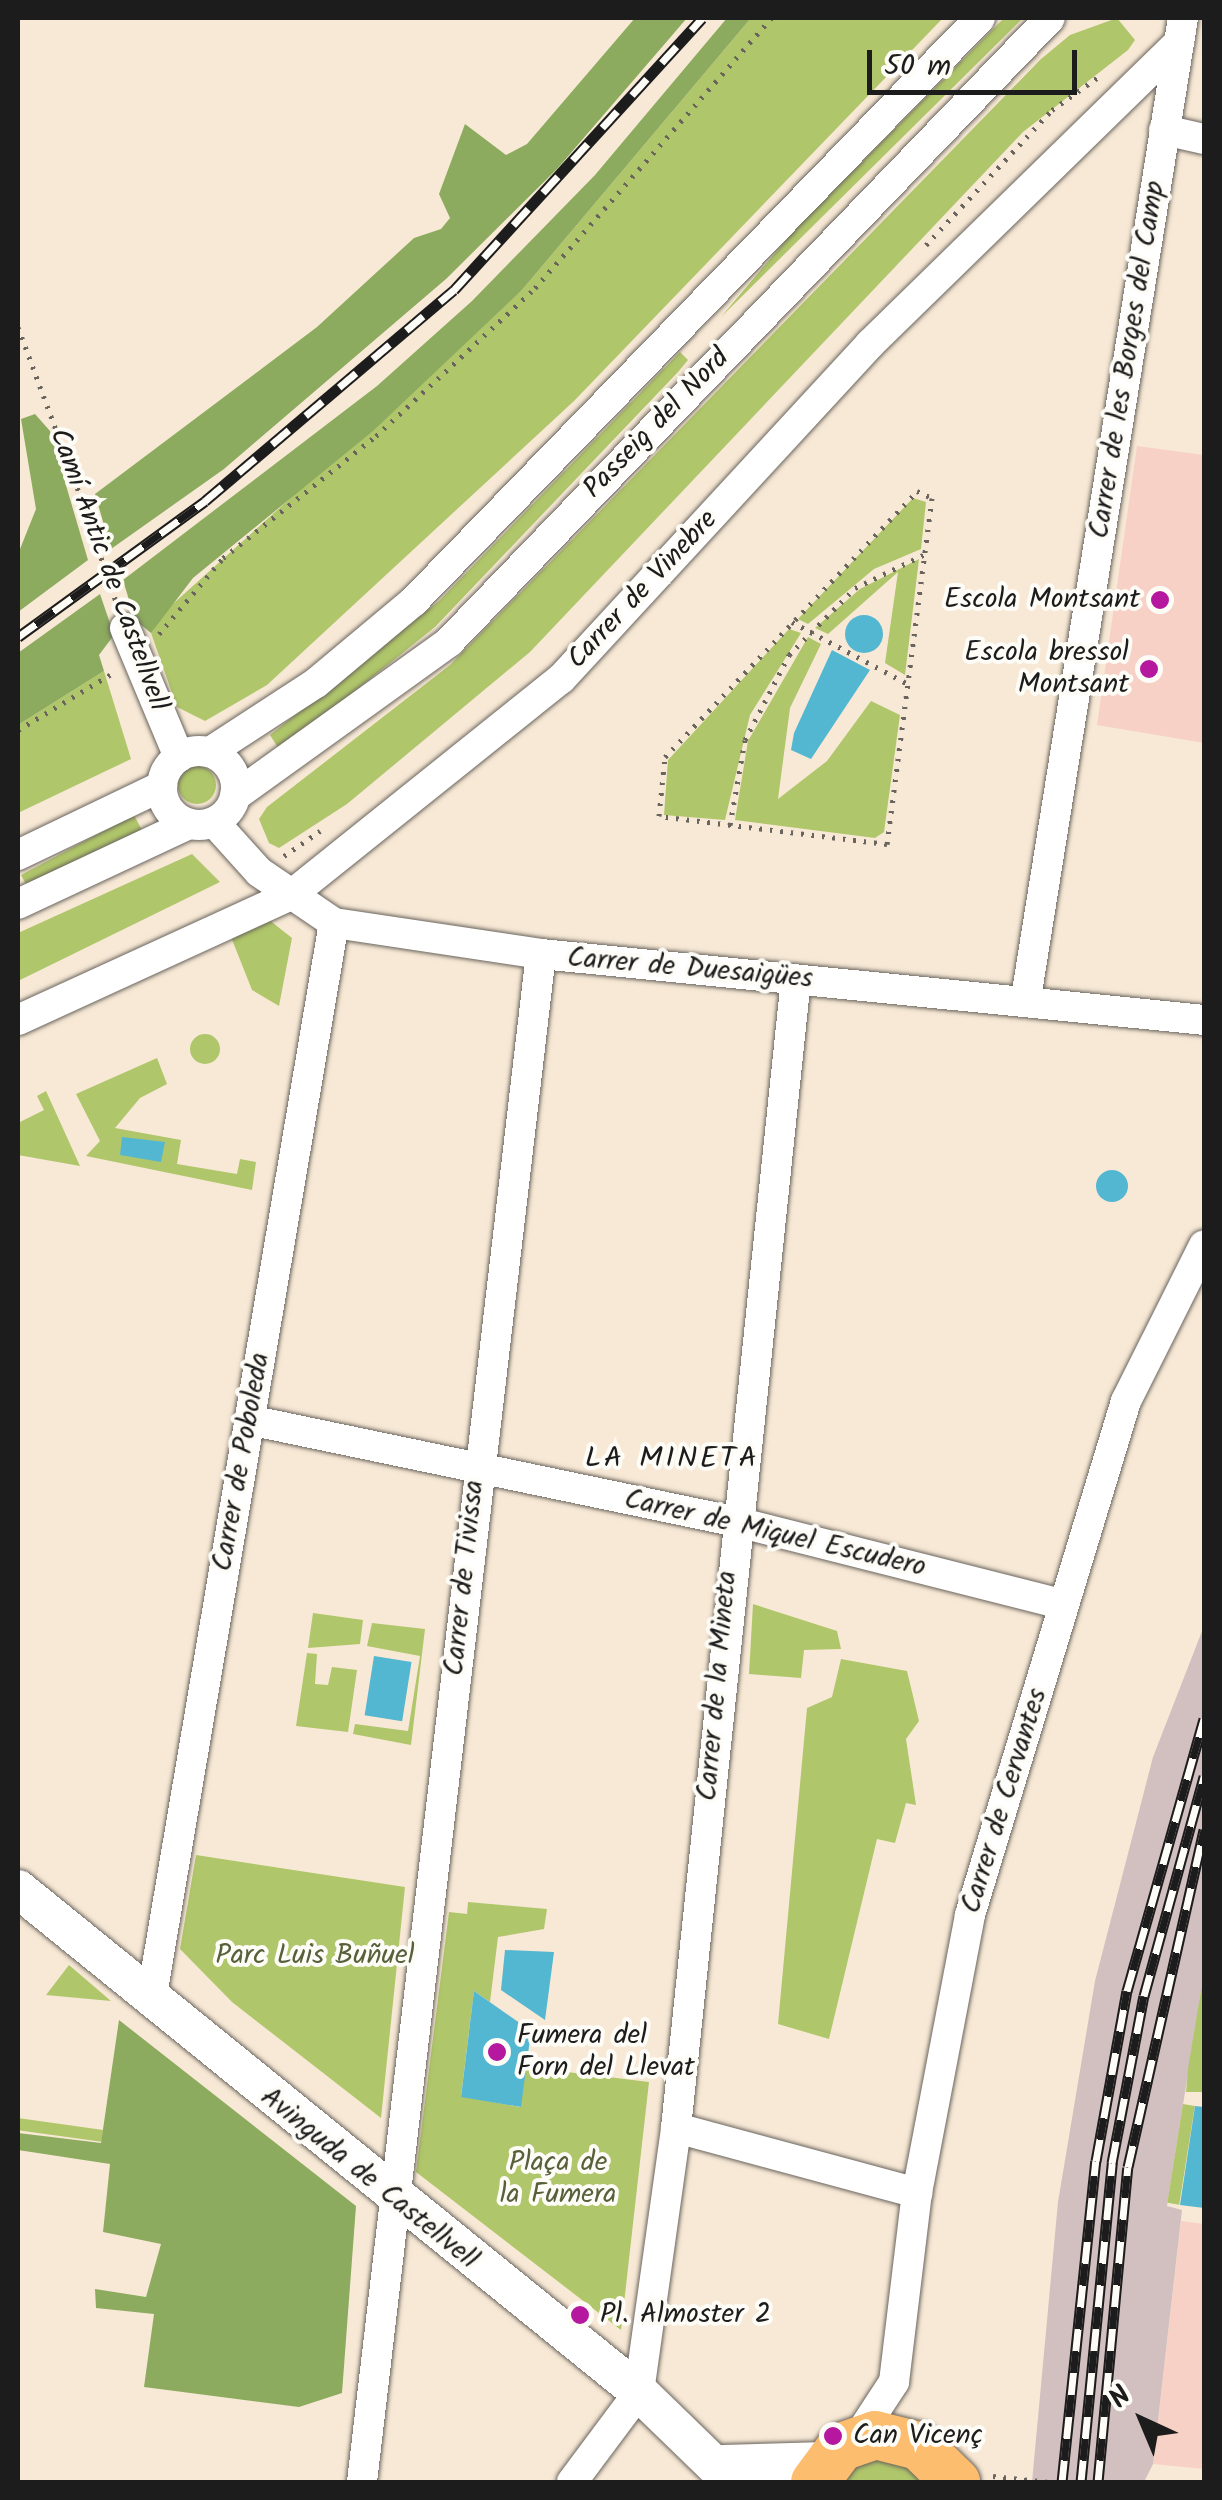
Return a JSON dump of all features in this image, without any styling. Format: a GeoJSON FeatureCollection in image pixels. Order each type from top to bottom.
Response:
{"type":"FeatureCollection","features":[{"type":"Feature","properties":{"kind":"main road"},"geometry":{"type":"LineString","coordinates":[[833,2460],[952,2471]]}},
{"type":"Feature","properties":{"kind":"street","name":"Passeig del Nord"},"geometry":{"type":"LineString","coordinates":[[210,752],[316,683],[413,602],[980,18]]}},
{"type":"Feature","properties":{"kind":"street","name":"Passeig del Nord"},"geometry":{"type":"LineString","coordinates":[[235,796],[449,642],[1050,18]]}},
{"type":"Feature","properties":{"kind":"street","name":"Carrer de les Borges del Camp"},"geometry":{"type":"LineString","coordinates":[[1026,998],[1181,30]]}},
{"type":"Feature","properties":{"kind":"street","name":"Carrer de Vinebre"},"geometry":{"type":"LineString","coordinates":[[18,1020],[291,895],[560,680],[870,344],[1181,30]]}},
{"type":"Feature","properties":{"kind":"street"},"geometry":{"type":"LineString","coordinates":[[1164,130],[1204,139]]}},
{"type":"Feature","properties":{"kind":"street","name":"Camí Antic de Castellvell"},"geometry":{"type":"LineString","coordinates":[[125,628],[179,757]]}},
{"type":"Feature","properties":{"kind":"street"},"geometry":{"type":"LineString","coordinates":[[18,854],[162,786],[179,757],[210,752],[231,769],[235,796],[202,823],[18,904]]}},
{"type":"Feature","properties":{"kind":"street"},"geometry":{"type":"LineString","coordinates":[[162,786],[171,813],[202,823]]}},
{"type":"Feature","properties":{"kind":"street","name":"Carrer de Duesaigües"},"geometry":{"type":"LineString","coordinates":[[202,823],[258,872],[334,922],[541,954],[1026,998],[1204,1020]]}},
{"type":"Feature","properties":{"kind":"street","name":"Carrer de Poboleda"},"geometry":{"type":"LineString","coordinates":[[151,2000],[334,922]]}},
{"type":"Feature","properties":{"kind":"street","name":"Carrer de Tivissa"},"geometry":{"type":"LineString","coordinates":[[362,2482],[477,1468],[541,954]]}},
{"type":"Feature","properties":{"kind":"street","name":"Carrer de la Mineta"},"geometry":{"type":"LineString","coordinates":[[639,2392],[676,2128],[733,1521],[796,979]]}},
{"type":"Feature","properties":{"kind":"street","name":"Carrer de Cervantes"},"geometry":{"type":"LineString","coordinates":[[833,2460],[894,2382],[917,2193],[970,1915],[1126,1400],[1204,1245]]}},
{"type":"Feature","properties":{"kind":"street","name":"Carrer de Miquel Escudero"},"geometry":{"type":"LineString","coordinates":[[249,1420],[733,1521],[1064,1605]]}},
{"type":"Feature","properties":{"kind":"street","name":"Avinguda de Castellvell"},"geometry":{"type":"LineString","coordinates":[[18,1889],[393,2202],[639,2392],[728,2473],[833,2460]]}},
{"type":"Feature","properties":{"kind":"street"},"geometry":{"type":"LineString","coordinates":[[676,2128],[917,2193]]}},
{"type":"Feature","properties":{"kind":"street","name":"Carrer de Cervantes"},"geometry":{"type":"LineString","coordinates":[[894,2382],[952,2471]]}},
{"type":"Feature","properties":{"kind":"street"},"geometry":{"type":"LineString","coordinates":[[572,2482],[639,2392]]}},
{"type":"Feature","properties":{"kind":"path"},"geometry":{"type":"LineString","coordinates":[[18,730],[138,658],[222,558],[376,436],[522,301],[771,18]]}},
{"type":"Feature","properties":{"kind":"path"},"geometry":{"type":"LineString","coordinates":[[918,254],[1052,110],[1105,72]]}},
{"type":"Feature","properties":{"kind":"path","name":"Camí Antic de Castellvell"},"geometry":{"type":"LineString","coordinates":[[18,327],[125,628]]}},
{"type":"Feature","properties":{"kind":"path"},"geometry":{"type":"LineString","coordinates":[[917,491],[932,498],[925,554],[887,844],[658,816],[665,757],[917,491]]}},
{"type":"Feature","properties":{"kind":"path"},"geometry":{"type":"LineString","coordinates":[[730,825],[750,726],[809,631],[873,575],[925,554]]}},
{"type":"Feature","properties":{"kind":"path"},"geometry":{"type":"LineString","coordinates":[[792,622],[908,684]]}},
{"type":"Feature","properties":{"kind":"path"},"geometry":{"type":"LineString","coordinates":[[258,872],[331,824]]}},
{"type":"Feature","properties":{"kind":"path"},"geometry":{"type":"LineString","coordinates":[[952,2471],[1049,2482]]}},
{"type":"Feature","properties":{"kind":"shaded area","name":"Escola Montsant"},"geometry":{"type":"Polygon","coordinates":[[[1137,446],[1204,455],[1204,743],[1097,725],[1137,446]]]}},
{"type":"Feature","properties":{"kind":"shaded area"},"geometry":{"type":"Polygon","coordinates":[[[1204,1626],[1204,1972],[1167,2206],[1182,2210],[1153,2464],[1144,2482],[1032,2482],[1058,2202],[1095,1981],[1153,1757],[1204,1626]]]}},
{"type":"Feature","properties":{"kind":"shaded area"},"geometry":{"type":"Polygon","coordinates":[[[1181,2221],[1204,2224],[1204,2469],[1153,2464],[1181,2221]]]}},
{"type":"Feature","properties":{"kind":"green space"},"geometry":{"type":"Polygon","coordinates":[[[635,18],[687,18],[557,169],[446,279],[224,469],[111,549],[95,494],[317,327],[414,238],[441,229],[450,218],[439,194],[465,124],[506,155],[527,144],[635,18]]]}},
{"type":"Feature","properties":{"kind":"green space"},"geometry":{"type":"Polygon","coordinates":[[[727,18],[751,18],[522,290],[373,431],[193,578],[151,633],[135,620],[123,580],[377,386],[472,301],[595,175],[727,18]]]}},
{"type":"Feature","properties":{"kind":"green space"},"geometry":{"type":"Polygon","coordinates":[[[751,18],[943,18],[574,401],[267,685],[205,721],[177,707],[151,633],[165,611],[522,290],[751,18]]]}},
{"type":"Feature","properties":{"kind":"green space"},"geometry":{"type":"Polygon","coordinates":[[[1004,18],[1023,18],[721,317],[793,232],[1004,18]]]}},
{"type":"Feature","properties":{"kind":"green space"},"geometry":{"type":"Polygon","coordinates":[[[1117,18],[1135,40],[1128,50],[1023,132],[530,652],[347,804],[279,848],[269,843],[259,819],[267,807],[450,665],[1041,59],[1070,35],[1117,18]]]}},
{"type":"Feature","properties":{"kind":"green space"},"geometry":{"type":"Polygon","coordinates":[[[680,352],[688,360],[678,372],[435,627],[280,751],[270,735],[439,601],[680,352]]]}},
{"type":"Feature","properties":{"kind":"green space"},"geometry":{"type":"Polygon","coordinates":[[[35,414],[50,431],[88,560],[18,612],[18,554],[36,509],[21,419],[35,414]]]}},
{"type":"Feature","properties":{"kind":"green space"},"geometry":{"type":"Polygon","coordinates":[[[913,498],[926,502],[921,549],[874,569],[808,624],[798,619],[913,498]]]}},
{"type":"Feature","properties":{"kind":"green space"},"geometry":{"type":"Polygon","coordinates":[[[919,559],[905,675],[885,663],[898,572],[828,634],[815,628],[860,589],[919,559]]]}},
{"type":"Feature","properties":{"kind":"green space"},"geometry":{"type":"Polygon","coordinates":[[[100,594],[114,635],[99,655],[104,671],[18,725],[18,653],[100,594]]]}},
{"type":"Feature","properties":{"kind":"green space"},"geometry":{"type":"Polygon","coordinates":[[[789,629],[801,633],[750,715],[725,820],[664,815],[668,760],[789,629]]]}},
{"type":"Feature","properties":{"kind":"green space"},"geometry":{"type":"Polygon","coordinates":[[[808,637],[821,644],[790,708],[778,799],[827,761],[871,701],[900,715],[884,832],[875,838],[735,820],[748,741],[808,637]]]}},
{"type":"Feature","properties":{"kind":"green space"},"geometry":{"type":"Polygon","coordinates":[[[104,671],[131,759],[18,813],[18,725],[104,671]]]}},
{"type":"Feature","properties":{"kind":"green space"},"geometry":{"type":"Polygon","coordinates":[[[197,766],[210,772],[216,785],[210,798],[197,804],[184,798],[178,785],[184,772],[197,766]]]}},
{"type":"Feature","properties":{"kind":"green space"},"geometry":{"type":"Polygon","coordinates":[[[134,815],[142,830],[29,890],[21,875],[134,815]]]}},
{"type":"Feature","properties":{"kind":"green space"},"geometry":{"type":"Polygon","coordinates":[[[192,854],[220,882],[18,981],[18,933],[192,854]]]}},
{"type":"Feature","properties":{"kind":"green space"},"geometry":{"type":"Polygon","coordinates":[[[268,919],[292,938],[279,1006],[252,990],[231,937],[268,919]]]}},
{"type":"Feature","properties":{"kind":"green space"},"geometry":{"type":"Polygon","coordinates":[[[205,1034],[219,1043],[220,1049],[211,1063],[205,1064],[191,1055],[190,1049],[199,1035],[205,1034]]]}},
{"type":"Feature","properties":{"kind":"green space"},"geometry":{"type":"Polygon","coordinates":[[[157,1058],[167,1084],[140,1098],[115,1128],[181,1140],[177,1164],[237,1174],[240,1159],[256,1162],[252,1190],[86,1156],[100,1141],[76,1094],[157,1058]]]}},
{"type":"Feature","properties":{"kind":"green space"},"geometry":{"type":"Polygon","coordinates":[[[46,1091],[80,1166],[18,1155],[18,1123],[44,1110],[37,1096],[46,1091]]]}},
{"type":"Feature","properties":{"kind":"green space"},"geometry":{"type":"Polygon","coordinates":[[[753,1604],[837,1631],[841,1649],[804,1650],[801,1678],[749,1674],[753,1604]]]}},
{"type":"Feature","properties":{"kind":"green space"},"geometry":{"type":"Polygon","coordinates":[[[313,1613],[363,1620],[360,1644],[308,1648],[313,1613]]]}},
{"type":"Feature","properties":{"kind":"green space"},"geometry":{"type":"Polygon","coordinates":[[[372,1623],[425,1629],[411,1745],[353,1734],[355,1724],[408,1731],[420,1656],[367,1646],[372,1623]]]}},
{"type":"Feature","properties":{"kind":"green space"},"geometry":{"type":"Polygon","coordinates":[[[307,1653],[317,1654],[315,1684],[328,1685],[332,1667],[357,1670],[348,1732],[296,1726],[307,1653]]]}},
{"type":"Feature","properties":{"kind":"green space"},"geometry":{"type":"Polygon","coordinates":[[[841,1659],[907,1671],[919,1721],[906,1739],[916,1805],[906,1803],[895,1843],[877,1839],[829,2039],[778,2024],[807,1708],[832,1697],[841,1659]]]}},
{"type":"Feature","properties":{"kind":"green space","name":"Parc Luis Buñuel"},"geometry":{"type":"Polygon","coordinates":[[[196,1855],[405,1887],[381,2118],[232,2002],[180,1949],[196,1855]]]}},
{"type":"Feature","properties":{"kind":"green space","name":"Plaça de la Fumera"},"geometry":{"type":"Polygon","coordinates":[[[468,1902],[547,1909],[544,1929],[498,1937],[490,2002],[474,1991],[461,2096],[520,2107],[526,2067],[649,2082],[621,2330],[416,2172],[449,1912],[467,1914],[468,1902]]]}},
{"type":"Feature","properties":{"kind":"green space"},"geometry":{"type":"Polygon","coordinates":[[[69,1965],[111,2001],[46,1995],[69,1965]]]}},
{"type":"Feature","properties":{"kind":"green space"},"geometry":{"type":"Polygon","coordinates":[[[1204,1972],[1204,2092],[1186,2092],[1188,2069],[1204,1972]]]}},
{"type":"Feature","properties":{"kind":"green space"},"geometry":{"type":"Polygon","coordinates":[[[119,2020],[356,2206],[342,2393],[299,2407],[144,2387],[154,2314],[96,2308],[95,2289],[146,2297],[161,2244],[103,2232],[110,2164],[18,2150],[18,2133],[101,2143],[119,2020]]]}},
{"type":"Feature","properties":{"kind":"green space"},"geometry":{"type":"Polygon","coordinates":[[[1183,2104],[1195,2106],[1179,2205],[1167,2203],[1183,2104]]]}},
{"type":"Feature","properties":{"kind":"green space"},"geometry":{"type":"Polygon","coordinates":[[[18,2118],[103,2130],[101,2142],[18,2130],[18,2118]]]}},
{"type":"Feature","properties":{"kind":"green space"},"geometry":{"type":"Polygon","coordinates":[[[872,2455],[903,2460],[923,2482],[836,2482],[872,2455]]]}},
{"type":"Feature","properties":{"kind":"water"},"geometry":{"type":"Polygon","coordinates":[[[864,615],[878,620],[883,634],[878,648],[864,653],[850,648],[845,634],[850,620],[864,615]]]}},
{"type":"Feature","properties":{"kind":"water"},"geometry":{"type":"Polygon","coordinates":[[[832,650],[870,670],[811,759],[791,750],[794,733],[832,650]]]}},
{"type":"Feature","properties":{"kind":"water"},"geometry":{"type":"Polygon","coordinates":[[[122,1137],[165,1142],[161,1162],[120,1155],[122,1137]]]}},
{"type":"Feature","properties":{"kind":"water"},"geometry":{"type":"Polygon","coordinates":[[[1112,1170],[1123,1175],[1128,1186],[1123,1197],[1112,1202],[1101,1197],[1096,1186],[1101,1175],[1112,1170]]]}},
{"type":"Feature","properties":{"kind":"water"},"geometry":{"type":"Polygon","coordinates":[[[374,1656],[412,1662],[402,1721],[365,1715],[374,1656]]]}},
{"type":"Feature","properties":{"kind":"water"},"geometry":{"type":"Polygon","coordinates":[[[505,1950],[554,1952],[545,2020],[501,1990],[505,1950]]]}},
{"type":"Feature","properties":{"kind":"water"},"geometry":{"type":"Polygon","coordinates":[[[474,1991],[531,2031],[521,2107],[461,2097],[474,1991]]]}},
{"type":"Feature","properties":{"kind":"water"},"geometry":{"type":"Polygon","coordinates":[[[1195,2106],[1204,2107],[1204,2208],[1180,2205],[1195,2106]]]}},
{"type":"Feature","properties":{"kind":"railway"},"geometry":{"type":"LineString","coordinates":[[18,637],[205,501],[454,290],[702,18]]}},
{"type":"Feature","properties":{"kind":"railway"},"geometry":{"type":"LineString","coordinates":[[1062,2482],[1096,2161],[1127,1991],[1204,1719]]}},
{"type":"Feature","properties":{"kind":"railway"},"geometry":{"type":"LineString","coordinates":[[1081,2482],[1112,2163],[1144,1996],[1204,1776]]}},
{"type":"Feature","properties":{"kind":"railway"},"geometry":{"type":"LineString","coordinates":[[1098,2482],[1128,2167],[1204,1829]]}},
{"type":"Feature","properties":{"kind":"place","name":"Escola Montsant"},"geometry":{"type":"Point","coordinates":[1160,600]}},
{"type":"Feature","properties":{"kind":"place","name":"Escola bressol Montsant"},"geometry":{"type":"Point","coordinates":[1149,669]}},
{"type":"Feature","properties":{"kind":"place","name":"Fumera del Forn del Llevat"},"geometry":{"type":"Point","coordinates":[497,2052]}},
{"type":"Feature","properties":{"kind":"place","name":"Pl. Almoster 2"},"geometry":{"type":"Point","coordinates":[580,2315]}},
{"type":"Feature","properties":{"kind":"place","name":"Can Vicenç"},"geometry":{"type":"Point","coordinates":[833,2436]}},
{"type":"Feature","properties":{"kind":"district","name":"LA MINETA"},"geometry":{"type":"Point","coordinates":[672,1459]}}]}
